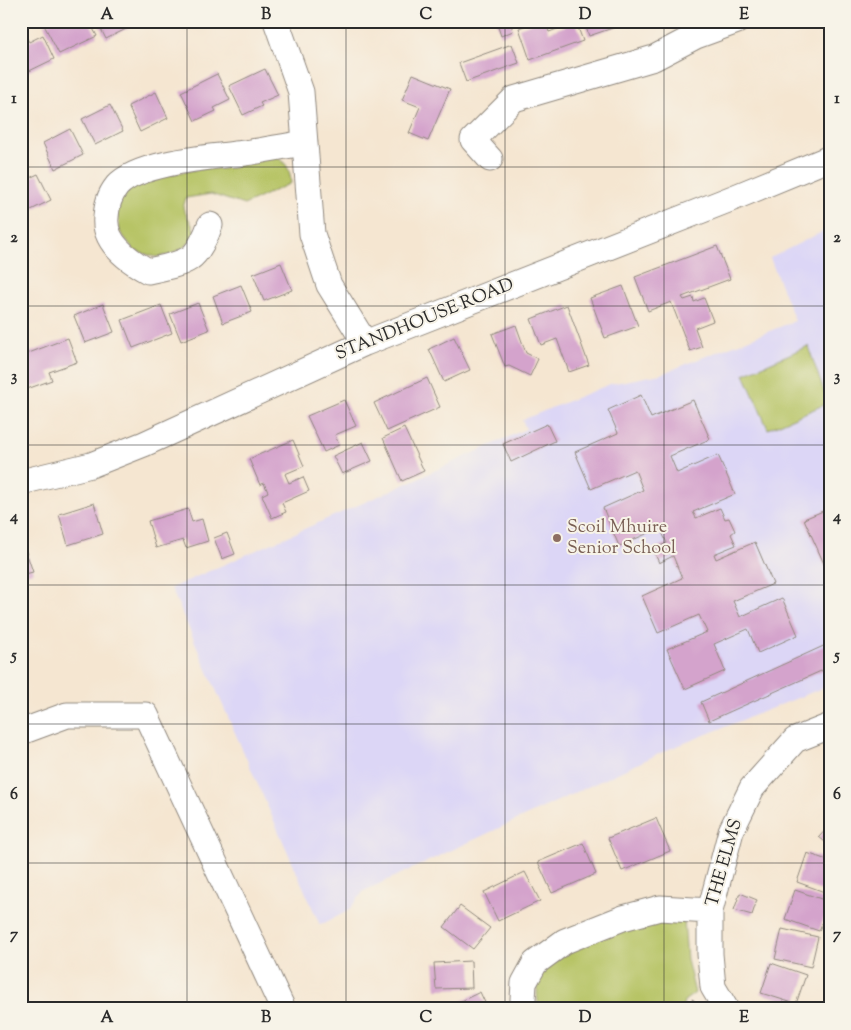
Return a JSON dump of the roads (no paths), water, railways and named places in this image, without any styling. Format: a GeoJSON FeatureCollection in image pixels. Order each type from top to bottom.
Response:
{"type":"FeatureCollection","features":[{"type":"Feature","properties":{"kind":"street"},"geometry":{"type":"LineString","coordinates":[[276,21],[301,92],[312,234],[329,286],[364,343]]}},
{"type":"Feature","properties":{"kind":"street"},"geometry":{"type":"LineString","coordinates":[[490,159],[473,140],[514,99],[654,58],[690,29],[738,21]]}},
{"type":"Feature","properties":{"kind":"street"},"geometry":{"type":"LineString","coordinates":[[210,224],[207,235],[191,258],[170,266],[148,271],[132,262],[115,246],[105,227],[108,200],[118,185],[138,172],[181,161],[306,143]]}},
{"type":"Feature","properties":{"kind":"street","name":"STANDHOUSE ROAD"},"geometry":{"type":"LineString","coordinates":[[21,482],[91,465],[144,444],[364,343],[830,158]]}},
{"type":"Feature","properties":{"kind":"street"},"geometry":{"type":"LineString","coordinates":[[21,732],[67,715],[146,715],[283,1009]]}},
{"type":"Feature","properties":{"kind":"street","name":"THE ELMS"},"geometry":{"type":"LineString","coordinates":[[726,1009],[713,987],[710,954],[710,911],[731,831],[752,788],[795,740],[830,726]]}},
{"type":"Feature","properties":{"kind":"street"},"geometry":{"type":"LineString","coordinates":[[524,1009],[522,998],[524,983],[535,963],[565,941],[623,918],[660,908],[710,911]]}},
{"type":"Feature","properties":{"kind":"place","name":"Scoil Mhuire Senior School"},"geometry":{"type":"Point","coordinates":[557,538]}}]}
